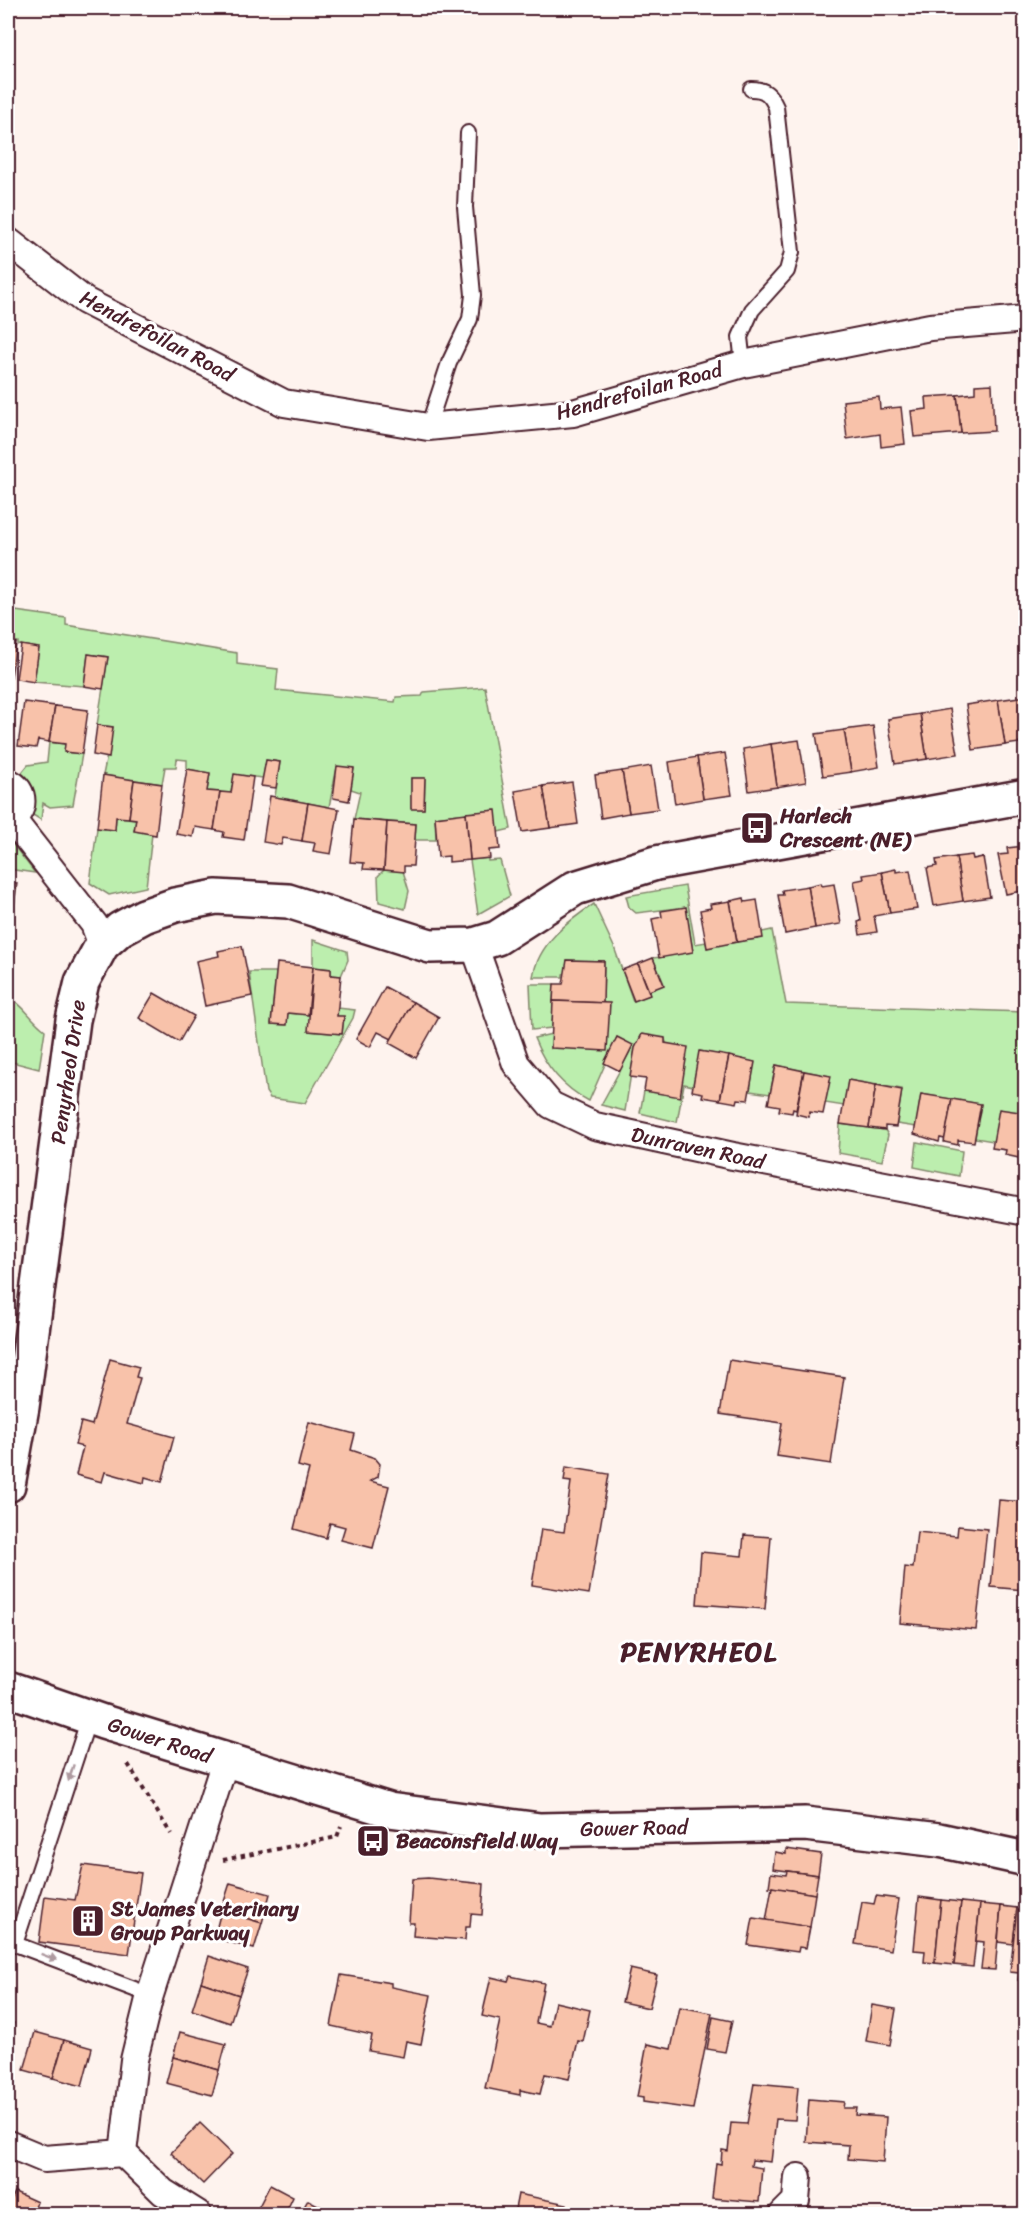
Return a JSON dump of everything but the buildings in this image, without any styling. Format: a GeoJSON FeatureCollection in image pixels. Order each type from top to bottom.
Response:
{"type":"FeatureCollection","features":[{"type":"Feature","properties":{"kind":"street","name":"Hendrefoilan Road"},"geometry":{"type":"LineString","coordinates":[[8,241],[86,301],[284,403],[428,427],[573,413],[743,364],[930,327],[1026,319]]}},
{"type":"Feature","properties":{"kind":"street"},"geometry":{"type":"LineString","coordinates":[[8,782],[18,789],[22,802],[21,808],[10,820],[94,924],[102,945]]}},
{"type":"Feature","properties":{"kind":"street","name":"Penyrheol Drive"},"geometry":{"type":"LineString","coordinates":[[8,1485],[22,1407],[73,1020],[82,982],[102,945],[120,929],[144,916],[175,905],[216,897],[288,901],[430,946],[474,945],[497,938],[575,888],[656,863],[1026,796]]}},
{"type":"Feature","properties":{"kind":"street","name":"Dunraven Road"},"geometry":{"type":"LineString","coordinates":[[474,945],[516,1064],[551,1105],[595,1126],[733,1156],[1026,1212]]}},
{"type":"Feature","properties":{"kind":"street","name":"Gower Road"},"geometry":{"type":"LineString","coordinates":[[8,1689],[89,1718],[389,1810],[540,1830],[805,1824],[939,1840],[1026,1859]]}},
{"type":"Feature","properties":{"kind":"street"},"geometry":{"type":"LineString","coordinates":[[123,2153],[134,2060],[150,1995],[225,1761]]}},
{"type":"Feature","properties":{"kind":"street"},"geometry":{"type":"LineString","coordinates":[[8,2144],[44,2158],[123,2153],[163,2192],[198,2214]]}},
{"type":"Feature","properties":{"kind":"street"},"geometry":{"type":"LineString","coordinates":[[783,2214],[796,2201],[798,2177]]}},
{"type":"Feature","properties":{"kind":"lane"},"geometry":{"type":"LineString","coordinates":[[743,364],[740,337],[752,310],[787,270],[792,252],[776,107],[770,95],[760,89],[750,89]]}},
{"type":"Feature","properties":{"kind":"lane"},"geometry":{"type":"LineString","coordinates":[[428,427],[449,363],[470,319],[473,295],[465,207],[468,133]]}},
{"type":"Feature","properties":{"kind":"lane"},"geometry":{"type":"LineString","coordinates":[[89,1718],[15,1944],[150,1995]]}},
{"type":"Feature","properties":{"kind":"green space"},"geometry":{"type":"Polygon","coordinates":[[[8,610],[66,618],[66,625],[237,653],[237,664],[278,669],[276,690],[395,702],[396,697],[422,696],[424,692],[485,687],[511,829],[498,832],[495,810],[435,817],[436,840],[415,840],[416,824],[354,819],[360,792],[351,789],[354,769],[337,767],[329,807],[275,797],[280,762],[266,760],[263,778],[234,775],[231,793],[207,791],[210,773],[187,769],[187,760],[177,759],[176,767],[165,767],[162,784],[103,775],[113,727],[97,725],[108,657],[88,654],[84,686],[34,682],[39,648],[18,645],[18,642],[8,642],[8,610]],[[411,778],[411,808],[424,809],[425,778],[411,778]]]}},
{"type":"Feature","properties":{"kind":"green space"},"geometry":{"type":"Polygon","coordinates":[[[49,742],[65,744],[65,752],[82,754],[73,805],[50,807],[43,803],[41,820],[33,815],[33,796],[19,776],[28,765],[47,762],[49,742]]]}},
{"type":"Feature","properties":{"kind":"green space"},"geometry":{"type":"Polygon","coordinates":[[[116,817],[136,819],[134,831],[152,834],[146,887],[109,895],[90,883],[97,828],[115,830],[116,817]]]}},
{"type":"Feature","properties":{"kind":"green space"},"geometry":{"type":"Polygon","coordinates":[[[8,838],[35,873],[8,869],[8,838]]]}},
{"type":"Feature","properties":{"kind":"green space"},"geometry":{"type":"Polygon","coordinates":[[[488,858],[488,861],[500,860],[510,896],[478,914],[470,860],[488,858]]]}},
{"type":"Feature","properties":{"kind":"green space"},"geometry":{"type":"Polygon","coordinates":[[[384,870],[403,871],[409,891],[405,909],[379,902],[378,876],[384,870]]]}},
{"type":"Feature","properties":{"kind":"green space"},"geometry":{"type":"Polygon","coordinates":[[[685,886],[695,944],[706,942],[707,947],[762,938],[762,932],[772,930],[786,1004],[1025,1012],[1025,1113],[993,1141],[975,1138],[981,1104],[921,1094],[916,1127],[897,1124],[902,1089],[848,1080],[844,1106],[825,1103],[830,1076],[776,1065],[770,1094],[750,1091],[754,1062],[700,1051],[693,1086],[684,1084],[677,1122],[640,1113],[644,1091],[680,1096],[665,1039],[642,1034],[635,1048],[625,1111],[601,1105],[633,1046],[617,1037],[589,1101],[579,1095],[549,1067],[534,1038],[552,1034],[551,1048],[603,1003],[604,961],[567,960],[566,973],[563,977],[533,977],[541,954],[565,926],[594,904],[614,947],[633,1001],[649,995],[649,991],[664,984],[653,958],[693,952],[686,907],[636,913],[629,907],[626,896],[685,886]]]}},
{"type":"Feature","properties":{"kind":"green space"},"geometry":{"type":"Polygon","coordinates":[[[313,940],[347,951],[348,960],[341,976],[331,975],[331,969],[313,967],[313,940]]]}},
{"type":"Feature","properties":{"kind":"green space"},"geometry":{"type":"Polygon","coordinates":[[[249,972],[276,972],[271,1024],[286,1025],[288,1013],[310,1015],[309,1031],[342,1034],[344,1017],[337,1016],[338,1008],[355,1010],[353,1018],[305,1103],[270,1098],[266,1092],[249,972]]]}},
{"type":"Feature","properties":{"kind":"green space"},"geometry":{"type":"Polygon","coordinates":[[[530,984],[554,984],[552,1028],[532,1030],[530,984]]]}},
{"type":"Feature","properties":{"kind":"green space"},"geometry":{"type":"Polygon","coordinates":[[[9,997],[45,1030],[39,1069],[8,1061],[8,1026],[11,1016],[8,1012],[9,997]]]}},
{"type":"Feature","properties":{"kind":"green space"},"geometry":{"type":"Polygon","coordinates":[[[840,1124],[885,1130],[888,1135],[882,1161],[838,1153],[840,1124]]]}},
{"type":"Feature","properties":{"kind":"green space"},"geometry":{"type":"Polygon","coordinates":[[[917,1142],[962,1151],[959,1176],[914,1167],[917,1142]]]}},
{"type":"Feature","properties":{"kind":"place","name":"Harlech Crescent (NE)"},"geometry":{"type":"Point","coordinates":[757,828]}},
{"type":"Feature","properties":{"kind":"place","name":"Beaconsfield Way"},"geometry":{"type":"Point","coordinates":[373,1841]}},
{"type":"Feature","properties":{"kind":"place","name":"St James Veterinary Group Parkway"},"geometry":{"type":"Point","coordinates":[88,1921]}},
{"type":"Feature","properties":{"kind":"district","name":"PENYRHEOL"},"geometry":{"type":"Point","coordinates":[699,1652]}}]}
